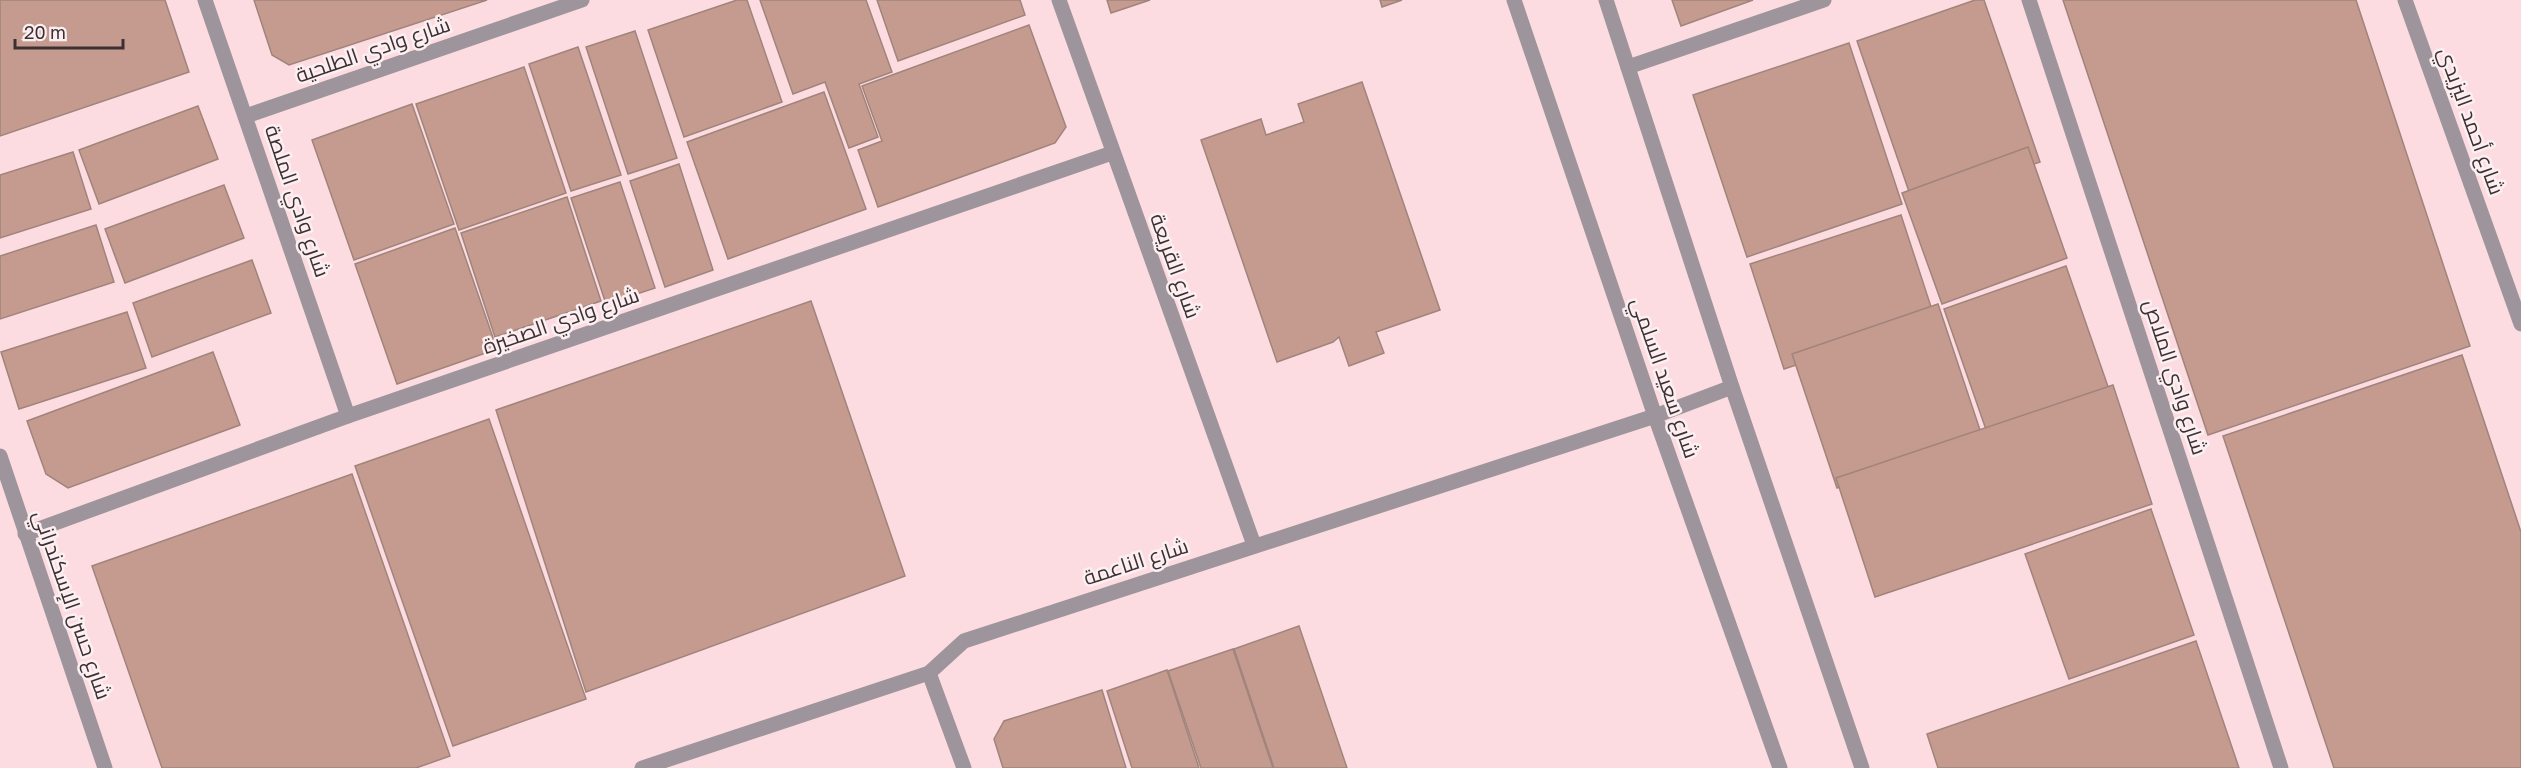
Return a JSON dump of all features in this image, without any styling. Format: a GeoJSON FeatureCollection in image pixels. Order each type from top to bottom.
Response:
{"type":"FeatureCollection","features":[{"type":"Feature","properties":{"kind":"street","name":"شارع وادي الملصة"},"geometry":{"type":"LineString","coordinates":[[205,0],[348,416]]}},
{"type":"Feature","properties":{"kind":"street","name":"شارع وادي الطلحية"},"geometry":{"type":"LineString","coordinates":[[246,116],[582,0]]}},
{"type":"Feature","properties":{"kind":"street","name":"شارع القريعة"},"geometry":{"type":"LineString","coordinates":[[1059,0],[1254,545]]}},
{"type":"Feature","properties":{"kind":"street","name":"شارع سعيد السلمي"},"geometry":{"type":"LineString","coordinates":[[1514,0],[1655,416],[1780,768]]}},
{"type":"Feature","properties":{"kind":"street"},"geometry":{"type":"LineString","coordinates":[[1606,0],[1732,387],[1862,768]]}},
{"type":"Feature","properties":{"kind":"street"},"geometry":{"type":"LineString","coordinates":[[1628,67],[1824,0]]}},
{"type":"Feature","properties":{"kind":"street","name":"شارع وادي الملاص"},"geometry":{"type":"LineString","coordinates":[[2029,0],[2281,768]]}},
{"type":"Feature","properties":{"kind":"street","name":"شارع أحمد اليزيدي"},"geometry":{"type":"LineString","coordinates":[[2405,0],[2521,324]]}},
{"type":"Feature","properties":{"kind":"street","name":"شارع وادي الصخيرة"},"geometry":{"type":"LineString","coordinates":[[25,534],[348,416],[1112,153]]}},
{"type":"Feature","properties":{"kind":"street","name":"شارع الناعمة"},"geometry":{"type":"LineString","coordinates":[[642,768],[929,673],[964,641],[1655,416],[1732,387]]}},
{"type":"Feature","properties":{"kind":"street","name":"شارع حسن الإسكندراني"},"geometry":{"type":"LineString","coordinates":[[0,456],[105,768]]}},
{"type":"Feature","properties":{"kind":"street"},"geometry":{"type":"LineString","coordinates":[[929,673],[964,768]]}},
{"type":"Feature","properties":{"kind":"building"},"geometry":{"type":"Polygon","coordinates":[[[0,0],[165,0],[189,72],[0,136],[0,0]]]}},
{"type":"Feature","properties":{"kind":"building"},"geometry":{"type":"Polygon","coordinates":[[[254,0],[487,0],[289,65],[272,55],[254,0]]]}},
{"type":"Feature","properties":{"kind":"building"},"geometry":{"type":"Polygon","coordinates":[[[737,0],[747,0],[782,102],[684,137],[648,30],[737,0]]]}},
{"type":"Feature","properties":{"kind":"building"},"geometry":{"type":"Polygon","coordinates":[[[760,0],[866,0],[892,72],[859,84],[878,137],[849,148],[825,82],[793,94],[760,0]]]}},
{"type":"Feature","properties":{"kind":"building"},"geometry":{"type":"Polygon","coordinates":[[[877,0],[1020,0],[1025,15],[898,61],[877,0]]]}},
{"type":"Feature","properties":{"kind":"building"},"geometry":{"type":"Polygon","coordinates":[[[1107,0],[1150,0],[1111,13],[1107,0]]]}},
{"type":"Feature","properties":{"kind":"building"},"geometry":{"type":"Polygon","coordinates":[[[1380,0],[1402,0],[1382,7],[1380,0]]]}},
{"type":"Feature","properties":{"kind":"building"},"geometry":{"type":"Polygon","coordinates":[[[1672,0],[1753,0],[1681,26],[1672,0]]]}},
{"type":"Feature","properties":{"kind":"building"},"geometry":{"type":"Polygon","coordinates":[[[1975,0],[1984,0],[2040,162],[1914,206],[1857,41],[1975,0]]]}},
{"type":"Feature","properties":{"kind":"building"},"geometry":{"type":"Polygon","coordinates":[[[2063,0],[2356,0],[2470,346],[2208,435],[2063,0]]]}},
{"type":"Feature","properties":{"kind":"building"},"geometry":{"type":"Polygon","coordinates":[[[1029,25],[1066,127],[1055,143],[878,207],[858,150],[882,141],[862,86],[1029,25]]]}},
{"type":"Feature","properties":{"kind":"building"},"geometry":{"type":"Polygon","coordinates":[[[635,31],[677,158],[628,174],[586,47],[635,31]]]}},
{"type":"Feature","properties":{"kind":"building"},"geometry":{"type":"Polygon","coordinates":[[[1849,43],[1902,204],[1747,257],[1693,95],[1849,43]]]}},
{"type":"Feature","properties":{"kind":"building"},"geometry":{"type":"Polygon","coordinates":[[[578,47],[621,175],[571,191],[529,64],[578,47]]]}},
{"type":"Feature","properties":{"kind":"building"},"geometry":{"type":"Polygon","coordinates":[[[524,67],[566,193],[459,230],[416,104],[524,67]]]}},
{"type":"Feature","properties":{"kind":"building"},"geometry":{"type":"Polygon","coordinates":[[[1362,82],[1440,310],[1376,332],[1384,353],[1349,366],[1339,337],[1333,342],[1277,362],[1201,140],[1261,119],[1266,135],[1304,122],[1298,104],[1362,82]]]}},
{"type":"Feature","properties":{"kind":"building"},"geometry":{"type":"Polygon","coordinates":[[[824,92],[866,209],[728,259],[687,142],[824,92]]]}},
{"type":"Feature","properties":{"kind":"building"},"geometry":{"type":"Polygon","coordinates":[[[412,104],[454,224],[354,260],[312,140],[412,104]]]}},
{"type":"Feature","properties":{"kind":"building"},"geometry":{"type":"Polygon","coordinates":[[[198,106],[218,159],[99,204],[79,150],[198,106]]]}},
{"type":"Feature","properties":{"kind":"building"},"geometry":{"type":"Polygon","coordinates":[[[2028,147],[2067,258],[1942,304],[1902,193],[2028,147]]]}},
{"type":"Feature","properties":{"kind":"building"},"geometry":{"type":"Polygon","coordinates":[[[73,152],[91,209],[0,238],[0,175],[73,152]]]}},
{"type":"Feature","properties":{"kind":"building"},"geometry":{"type":"Polygon","coordinates":[[[679,164],[713,270],[665,287],[630,181],[679,164]]]}},
{"type":"Feature","properties":{"kind":"building"},"geometry":{"type":"Polygon","coordinates":[[[620,182],[655,288],[606,304],[571,198],[620,182]]]}},
{"type":"Feature","properties":{"kind":"building"},"geometry":{"type":"Polygon","coordinates":[[[224,185],[244,238],[125,283],[105,229],[224,185]]]}},
{"type":"Feature","properties":{"kind":"building"},"geometry":{"type":"Polygon","coordinates":[[[567,197],[601,301],[495,337],[461,233],[567,197]]]}},
{"type":"Feature","properties":{"kind":"building"},"geometry":{"type":"Polygon","coordinates":[[[1901,215],[1935,319],[1784,369],[1750,264],[1901,215]]]}},
{"type":"Feature","properties":{"kind":"building"},"geometry":{"type":"Polygon","coordinates":[[[96,225],[114,282],[0,319],[0,256],[96,225]]]}},
{"type":"Feature","properties":{"kind":"building"},"geometry":{"type":"Polygon","coordinates":[[[455,228],[497,349],[397,384],[355,264],[455,228]]]}},
{"type":"Feature","properties":{"kind":"building"},"geometry":{"type":"Polygon","coordinates":[[[252,260],[271,313],[152,357],[133,303],[252,260]]]}},
{"type":"Feature","properties":{"kind":"building"},"geometry":{"type":"Polygon","coordinates":[[[2066,266],[2112,398],[1990,441],[1944,309],[2066,266]]]}},
{"type":"Feature","properties":{"kind":"building"},"geometry":{"type":"Polygon","coordinates":[[[811,301],[905,576],[586,692],[496,410],[811,301]]]}},
{"type":"Feature","properties":{"kind":"building"},"geometry":{"type":"Polygon","coordinates":[[[1938,304],[1983,439],[1837,488],[1792,354],[1938,304]]]}},
{"type":"Feature","properties":{"kind":"building"},"geometry":{"type":"Polygon","coordinates":[[[127,312],[146,368],[19,409],[1,352],[127,312]]]}},
{"type":"Feature","properties":{"kind":"building"},"geometry":{"type":"Polygon","coordinates":[[[213,352],[240,425],[68,488],[46,474],[27,421],[213,352]]]}},
{"type":"Feature","properties":{"kind":"building"},"geometry":{"type":"Polygon","coordinates":[[[2462,355],[2521,532],[2521,768],[2334,768],[2223,436],[2462,355]]]}},
{"type":"Feature","properties":{"kind":"building"},"geometry":{"type":"Polygon","coordinates":[[[2113,385],[2152,504],[1875,597],[1836,478],[2113,385]]]}},
{"type":"Feature","properties":{"kind":"building"},"geometry":{"type":"Polygon","coordinates":[[[489,419],[586,699],[453,746],[355,466],[489,419]]]}},
{"type":"Feature","properties":{"kind":"building"},"geometry":{"type":"Polygon","coordinates":[[[352,474],[450,756],[416,768],[162,768],[92,566],[352,474]]]}},
{"type":"Feature","properties":{"kind":"building"},"geometry":{"type":"Polygon","coordinates":[[[2151,509],[2194,635],[2069,679],[2025,554],[2151,509]]]}},
{"type":"Feature","properties":{"kind":"building"},"geometry":{"type":"Polygon","coordinates":[[[1299,626],[1347,768],[1274,768],[1234,649],[1299,626]]]}},
{"type":"Feature","properties":{"kind":"building"},"geometry":{"type":"Polygon","coordinates":[[[2196,641],[2239,768],[1938,768],[1927,734],[2196,641]]]}},
{"type":"Feature","properties":{"kind":"building"},"geometry":{"type":"Polygon","coordinates":[[[1233,649],[1273,768],[1201,768],[1168,671],[1233,649]]]}},
{"type":"Feature","properties":{"kind":"building"},"geometry":{"type":"Polygon","coordinates":[[[1167,670],[1199,768],[1132,768],[1107,691],[1167,670]]]}},
{"type":"Feature","properties":{"kind":"building"},"geometry":{"type":"Polygon","coordinates":[[[1102,690],[1126,768],[1003,768],[994,739],[1004,721],[1102,690]]]}}]}
